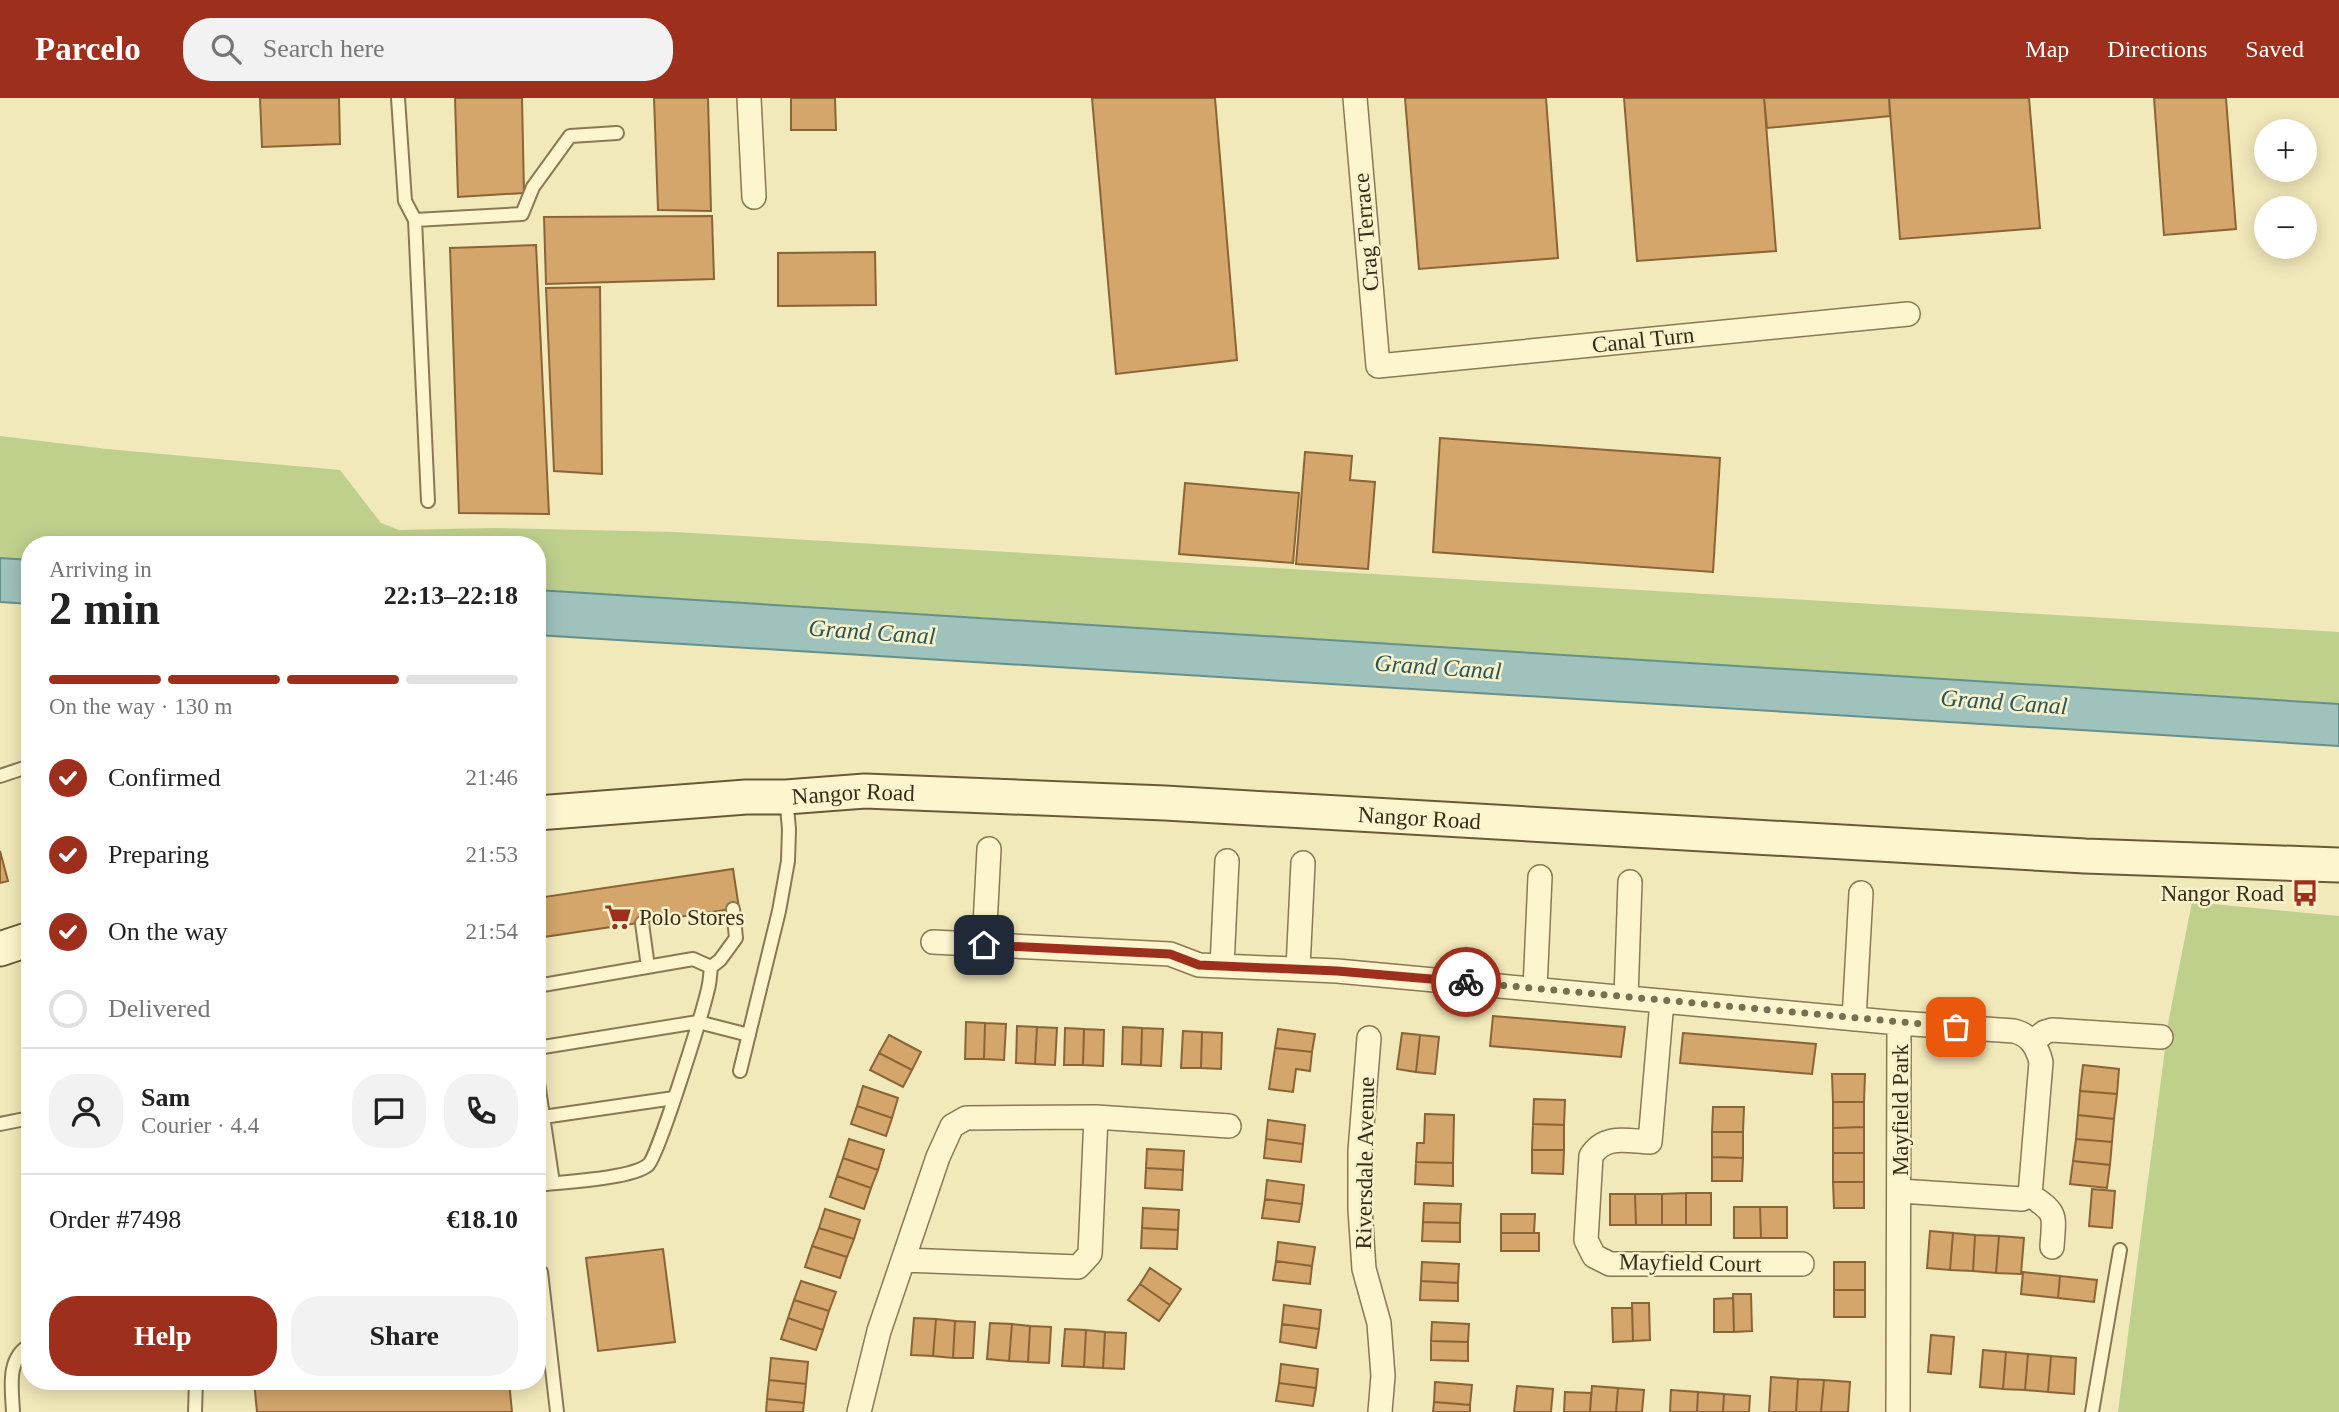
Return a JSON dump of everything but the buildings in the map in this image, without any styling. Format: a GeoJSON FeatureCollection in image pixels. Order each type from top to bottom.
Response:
{"type":"FeatureCollection","features":[{"type":"Feature","properties":{"kind":"main road","name":"Nangor Road"},"geometry":{"type":"LineString","coordinates":[[546,812],[865,791],[1165,803],[2085,856],[2323,861]]}},
{"type":"Feature","properties":{"kind":"main road"},"geometry":{"type":"LineString","coordinates":[[0,950],[21,942]]}},
{"type":"Feature","properties":{"kind":"street"},"geometry":{"type":"LineString","coordinates":[[750,98],[754,197]]}},
{"type":"Feature","properties":{"kind":"street","name":"Crag Terrace"},"geometry":{"type":"LineString","coordinates":[[1355,98],[1378,366]]}},
{"type":"Feature","properties":{"kind":"street","name":"Canal Turn"},"geometry":{"type":"LineString","coordinates":[[1378,366],[1908,314]]}},
{"type":"Feature","properties":{"kind":"street"},"geometry":{"type":"LineString","coordinates":[[984,945],[989,849]]}},
{"type":"Feature","properties":{"kind":"street"},"geometry":{"type":"LineString","coordinates":[[1222,966],[1227,861]]}},
{"type":"Feature","properties":{"kind":"street"},"geometry":{"type":"LineString","coordinates":[[1298,969],[1303,863]]}},
{"type":"Feature","properties":{"kind":"street"},"geometry":{"type":"LineString","coordinates":[[1535,989],[1540,877]]}},
{"type":"Feature","properties":{"kind":"street"},"geometry":{"type":"LineString","coordinates":[[1626,997],[1630,882]]}},
{"type":"Feature","properties":{"kind":"street"},"geometry":{"type":"LineString","coordinates":[[1854,1019],[1861,893]]}},
{"type":"Feature","properties":{"kind":"street","name":"Mayfield Park"},"geometry":{"type":"LineString","coordinates":[[933,942],[1170,954],[1199,965],[1298,969],[1899,1023],[1898,1412]]}},
{"type":"Feature","properties":{"kind":"street","name":"Mayfield Court"},"geometry":{"type":"LineString","coordinates":[[1662,1000],[1650,1142],[1605,1141],[1597,1146],[1591,1156],[1586,1240],[1594,1256],[1610,1264],[1802,1264]]}},
{"type":"Feature","properties":{"kind":"street"},"geometry":{"type":"LineString","coordinates":[[1899,1023],[2014,1031],[2025,1034],[2033,1041],[2041,1062],[2030,1195]]}},
{"type":"Feature","properties":{"kind":"street"},"geometry":{"type":"LineString","coordinates":[[2033,1041],[2052,1030],[2161,1037]]}},
{"type":"Feature","properties":{"kind":"street","name":"Riversdale Avenue"},"geometry":{"type":"LineString","coordinates":[[1368,1038],[1360,1151],[1360,1209],[1364,1269],[1379,1323],[1383,1376],[1380,1412]]}},
{"type":"Feature","properties":{"kind":"street"},"geometry":{"type":"LineString","coordinates":[[905,1260],[1078,1267],[1090,1254],[1096,1117]]}},
{"type":"Feature","properties":{"kind":"street"},"geometry":{"type":"LineString","coordinates":[[859,1412],[880,1331],[952,1126],[966,1118],[1096,1117],[1229,1126]]}},
{"type":"Feature","properties":{"kind":"street"},"geometry":{"type":"LineString","coordinates":[[1900,1191],[2022,1199],[2030,1195]]}},
{"type":"Feature","properties":{"kind":"street"},"geometry":{"type":"LineString","coordinates":[[2030,1195],[2049,1207],[2053,1219],[2052,1247]]}},
{"type":"Feature","properties":{"kind":"lane"},"geometry":{"type":"LineString","coordinates":[[398,98],[405,201],[415,220],[428,501]]}},
{"type":"Feature","properties":{"kind":"lane"},"geometry":{"type":"LineString","coordinates":[[415,220],[522,214],[533,187],[570,136],[617,133]]}},
{"type":"Feature","properties":{"kind":"lane"},"geometry":{"type":"LineString","coordinates":[[0,776],[21,769]]}},
{"type":"Feature","properties":{"kind":"lane"},"geometry":{"type":"LineString","coordinates":[[740,1071],[779,911],[788,861],[786,797]]}},
{"type":"Feature","properties":{"kind":"lane"},"geometry":{"type":"LineString","coordinates":[[546,1184],[629,1173],[648,1165],[657,1151],[674,1098],[709,987],[711,967],[736,938],[733,909]]}},
{"type":"Feature","properties":{"kind":"lane"},"geometry":{"type":"LineString","coordinates":[[642,923],[648,967]]}},
{"type":"Feature","properties":{"kind":"lane"},"geometry":{"type":"LineString","coordinates":[[546,984],[693,959],[711,967]]}},
{"type":"Feature","properties":{"kind":"lane"},"geometry":{"type":"LineString","coordinates":[[546,1047],[698,1022],[749,1035]]}},
{"type":"Feature","properties":{"kind":"lane"},"geometry":{"type":"LineString","coordinates":[[546,1117],[674,1098]]}},
{"type":"Feature","properties":{"kind":"lane"},"geometry":{"type":"LineString","coordinates":[[0,1124],[21,1120]]}},
{"type":"Feature","properties":{"kind":"lane"},"geometry":{"type":"LineString","coordinates":[[546,1156],[553,1183]]}},
{"type":"Feature","properties":{"kind":"lane"},"geometry":{"type":"LineString","coordinates":[[2092,1412],[2120,1250]]}},
{"type":"Feature","properties":{"kind":"lane"},"geometry":{"type":"LineString","coordinates":[[546,1316],[557,1412]]}},
{"type":"Feature","properties":{"kind":"lane"},"geometry":{"type":"LineString","coordinates":[[13,1412],[12,1371],[21,1350]]}},
{"type":"Feature","properties":{"kind":"lane"},"geometry":{"type":"LineString","coordinates":[[195,1412],[196,1390]]}},
{"type":"Feature","properties":{"kind":"green space"},"geometry":{"type":"Polygon","coordinates":[[[0,436],[107,449],[340,470],[381,523],[399,530],[494,528],[675,532],[2339,632],[2339,704],[546,591],[546,536],[21,536],[21,559],[0,558],[0,436]]]}},
{"type":"Feature","properties":{"kind":"green space"},"geometry":{"type":"Polygon","coordinates":[[[2192,902],[2339,916],[2339,1412],[2118,1412],[2169,1018],[2192,902]]]}},
{"type":"Feature","properties":{"kind":"water"},"geometry":{"type":"Polygon","coordinates":[[[0,558],[21,559],[21,603],[0,602],[0,558]]]}},
{"type":"Feature","properties":{"kind":"water","name":"Grand Canal"},"geometry":{"type":"Polygon","coordinates":[[[546,591],[2339,704],[2339,746],[546,636],[546,591]]]}},
{"type":"Feature","properties":{"kind":"way so far"},"geometry":{"type":"LineString","coordinates":[[1466,982],[1956,1027]]}},
{"type":"Feature","properties":{"kind":"place","name":"Nangor Road"},"geometry":{"type":"Point","coordinates":[2305,893]}},
{"type":"Feature","properties":{"kind":"place","name":"Polo Stores"},"geometry":{"type":"Point","coordinates":[618,917]}},
{"type":"Feature","properties":{"kind":"route"},"geometry":{"type":"LineString","coordinates":[[984,945],[1170,954],[1199,965],[1337,971],[1466,982]]}}]}
